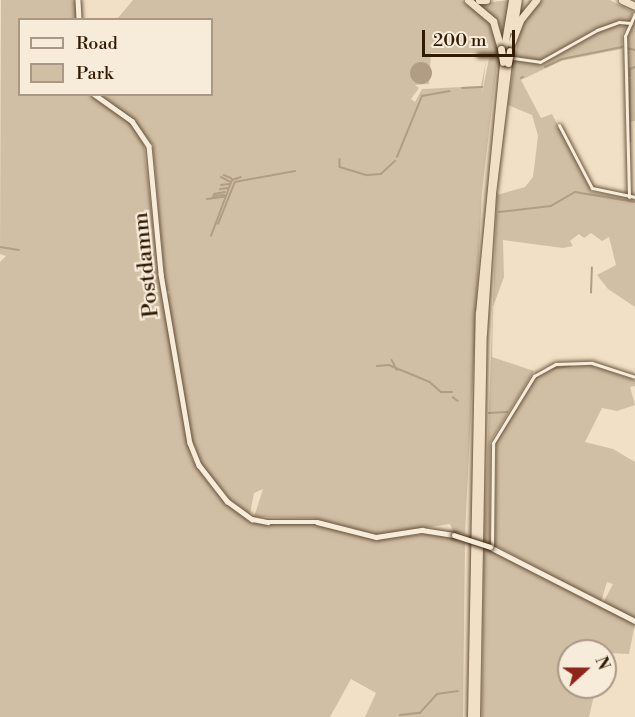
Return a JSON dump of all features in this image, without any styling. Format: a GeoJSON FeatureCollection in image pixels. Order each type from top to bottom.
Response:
{"type":"FeatureCollection","features":[{"type":"Feature","properties":{"kind":"highway"},"geometry":{"type":"LineString","coordinates":[[468,0],[493,21],[506,54]]}},
{"type":"Feature","properties":{"kind":"highway"},"geometry":{"type":"LineString","coordinates":[[479,0],[486,0]]}},
{"type":"Feature","properties":{"kind":"highway"},"geometry":{"type":"LineString","coordinates":[[471,717],[479,313],[512,0]]}},
{"type":"Feature","properties":{"kind":"highway"},"geometry":{"type":"LineString","coordinates":[[476,717],[483,333],[492,193],[506,54],[518,0]]}},
{"type":"Feature","properties":{"kind":"highway"},"geometry":{"type":"LineString","coordinates":[[506,54],[524,13],[536,0]]}},
{"type":"Feature","properties":{"kind":"street"},"geometry":{"type":"LineString","coordinates":[[78,0],[79,18]]}},
{"type":"Feature","properties":{"kind":"street"},"geometry":{"type":"LineString","coordinates":[[629,196],[625,44],[635,14]]}},
{"type":"Feature","properties":{"kind":"street"},"geometry":{"type":"LineString","coordinates":[[478,55],[506,54],[540,62],[597,30],[619,22],[631,23]]}},
{"type":"Feature","properties":{"kind":"street","name":"Postdamm"},"geometry":{"type":"LineString","coordinates":[[97,96],[132,121],[149,146],[161,274],[194,455],[227,501],[252,519],[317,522],[376,537],[422,530],[454,534],[491,547]]}},
{"type":"Feature","properties":{"kind":"street"},"geometry":{"type":"LineString","coordinates":[[559,125],[592,188],[635,198]]}},
{"type":"Feature","properties":{"kind":"street"},"geometry":{"type":"LineString","coordinates":[[635,377],[592,363],[556,364],[534,376],[493,444],[491,547],[635,621]]}},
{"type":"Feature","properties":{"kind":"green space"},"geometry":{"type":"Polygon","coordinates":[[[1,0],[77,0],[77,18],[18,18],[18,96],[93,96],[129,121],[143,140],[159,276],[191,458],[215,492],[254,521],[317,524],[377,540],[433,533],[465,543],[463,717],[365,717],[376,693],[351,679],[330,717],[0,717],[0,262],[6,256],[0,254],[1,0]]]}},
{"type":"Feature","properties":{"kind":"green space"},"geometry":{"type":"Polygon","coordinates":[[[133,0],[461,0],[490,23],[498,53],[431,53],[429,84],[415,85],[419,88],[411,99],[415,102],[422,89],[481,86],[486,61],[482,93],[489,58],[498,55],[482,192],[465,534],[453,531],[450,524],[378,535],[313,518],[254,517],[263,489],[254,493],[250,514],[230,500],[203,466],[192,440],[167,298],[170,291],[166,292],[153,145],[130,117],[98,96],[213,96],[213,18],[118,18],[133,0]]]}},
{"type":"Feature","properties":{"kind":"green space"},"geometry":{"type":"Polygon","coordinates":[[[509,0],[503,35],[476,4],[509,0]]]}},
{"type":"Feature","properties":{"kind":"green space"},"geometry":{"type":"Polygon","coordinates":[[[541,0],[610,0],[633,12],[622,34],[622,49],[561,61],[521,80],[541,118],[552,114],[592,192],[635,199],[635,307],[608,289],[597,275],[616,265],[609,237],[602,241],[591,233],[584,238],[579,234],[570,241],[573,246],[563,248],[503,240],[504,277],[493,307],[492,357],[534,371],[490,442],[490,544],[484,542],[497,195],[525,187],[533,177],[538,136],[532,115],[508,105],[520,27],[541,0]]]}},
{"type":"Feature","properties":{"kind":"green space"},"geometry":{"type":"Polygon","coordinates":[[[635,20],[635,121],[630,122],[627,36],[635,20]]]}},
{"type":"Feature","properties":{"kind":"green space"},"geometry":{"type":"Polygon","coordinates":[[[591,365],[635,380],[635,386],[630,387],[635,405],[617,411],[602,408],[585,442],[613,449],[635,462],[635,619],[603,603],[613,584],[607,582],[601,602],[495,545],[496,438],[535,377],[556,367],[591,365]]]}},
{"type":"Feature","properties":{"kind":"green space"},"geometry":{"type":"Polygon","coordinates":[[[484,547],[635,624],[629,654],[617,653],[617,639],[557,639],[557,699],[593,699],[589,717],[482,717],[484,547]]]}},
{"type":"Feature","properties":{"kind":"shaded area"},"geometry":{"type":"Polygon","coordinates":[[[421,62],[429,65],[432,73],[429,81],[421,84],[413,81],[410,73],[413,65],[421,62]]]}},
{"type":"Feature","properties":{"kind":"waterway"},"geometry":{"type":"LineString","coordinates":[[545,67],[562,59],[622,47]]}},
{"type":"Feature","properties":{"kind":"waterway"},"geometry":{"type":"LineString","coordinates":[[627,48],[635,50]]}},
{"type":"Feature","properties":{"kind":"waterway"},"geometry":{"type":"LineString","coordinates":[[630,77],[630,69],[635,67]]}},
{"type":"Feature","properties":{"kind":"waterway"},"geometry":{"type":"LineString","coordinates":[[630,80],[630,142]]}},
{"type":"Feature","properties":{"kind":"waterway"},"geometry":{"type":"LineString","coordinates":[[462,88],[482,87]]}},
{"type":"Feature","properties":{"kind":"waterway"},"geometry":{"type":"LineString","coordinates":[[397,157],[422,96],[450,91]]}},
{"type":"Feature","properties":{"kind":"waterway"},"geometry":{"type":"LineString","coordinates":[[340,159],[340,167],[367,175],[381,174],[395,161]]}},
{"type":"Feature","properties":{"kind":"waterway"},"geometry":{"type":"LineString","coordinates":[[218,224],[235,182],[295,171]]}},
{"type":"Feature","properties":{"kind":"waterway"},"geometry":{"type":"LineString","coordinates":[[224,175],[231,178]]}},
{"type":"Feature","properties":{"kind":"waterway"},"geometry":{"type":"LineString","coordinates":[[221,177],[231,182]]}},
{"type":"Feature","properties":{"kind":"waterway"},"geometry":{"type":"LineString","coordinates":[[211,236],[232,180],[241,177]]}},
{"type":"Feature","properties":{"kind":"waterway"},"geometry":{"type":"LineString","coordinates":[[221,185],[229,184]]}},
{"type":"Feature","properties":{"kind":"waterway"},"geometry":{"type":"LineString","coordinates":[[220,189],[228,188]]}},
{"type":"Feature","properties":{"kind":"waterway"},"geometry":{"type":"LineString","coordinates":[[214,194],[225,192]]}},
{"type":"Feature","properties":{"kind":"waterway"},"geometry":{"type":"LineString","coordinates":[[499,212],[551,206],[575,192],[635,202]]}},
{"type":"Feature","properties":{"kind":"waterway"},"geometry":{"type":"LineString","coordinates":[[213,196],[224,195]]}},
{"type":"Feature","properties":{"kind":"waterway"},"geometry":{"type":"LineString","coordinates":[[207,199],[224,197]]}},
{"type":"Feature","properties":{"kind":"waterway"},"geometry":{"type":"LineString","coordinates":[[0,247],[19,250]]}},
{"type":"Feature","properties":{"kind":"waterway"},"geometry":{"type":"LineString","coordinates":[[591,293],[592,268]]}},
{"type":"Feature","properties":{"kind":"waterway"},"geometry":{"type":"LineString","coordinates":[[392,360],[397,370]]}},
{"type":"Feature","properties":{"kind":"waterway"},"geometry":{"type":"LineString","coordinates":[[377,366],[389,365],[430,382],[441,392],[452,392]]}},
{"type":"Feature","properties":{"kind":"waterway"},"geometry":{"type":"LineString","coordinates":[[549,369],[570,366]]}},
{"type":"Feature","properties":{"kind":"waterway"},"geometry":{"type":"LineString","coordinates":[[531,383],[537,375]]}},
{"type":"Feature","properties":{"kind":"waterway"},"geometry":{"type":"LineString","coordinates":[[453,397],[458,401]]}},
{"type":"Feature","properties":{"kind":"waterway"},"geometry":{"type":"LineString","coordinates":[[489,413],[507,412]]}},
{"type":"Feature","properties":{"kind":"waterway"},"geometry":{"type":"LineString","coordinates":[[400,715],[420,713],[437,694],[458,691]]}}]}
